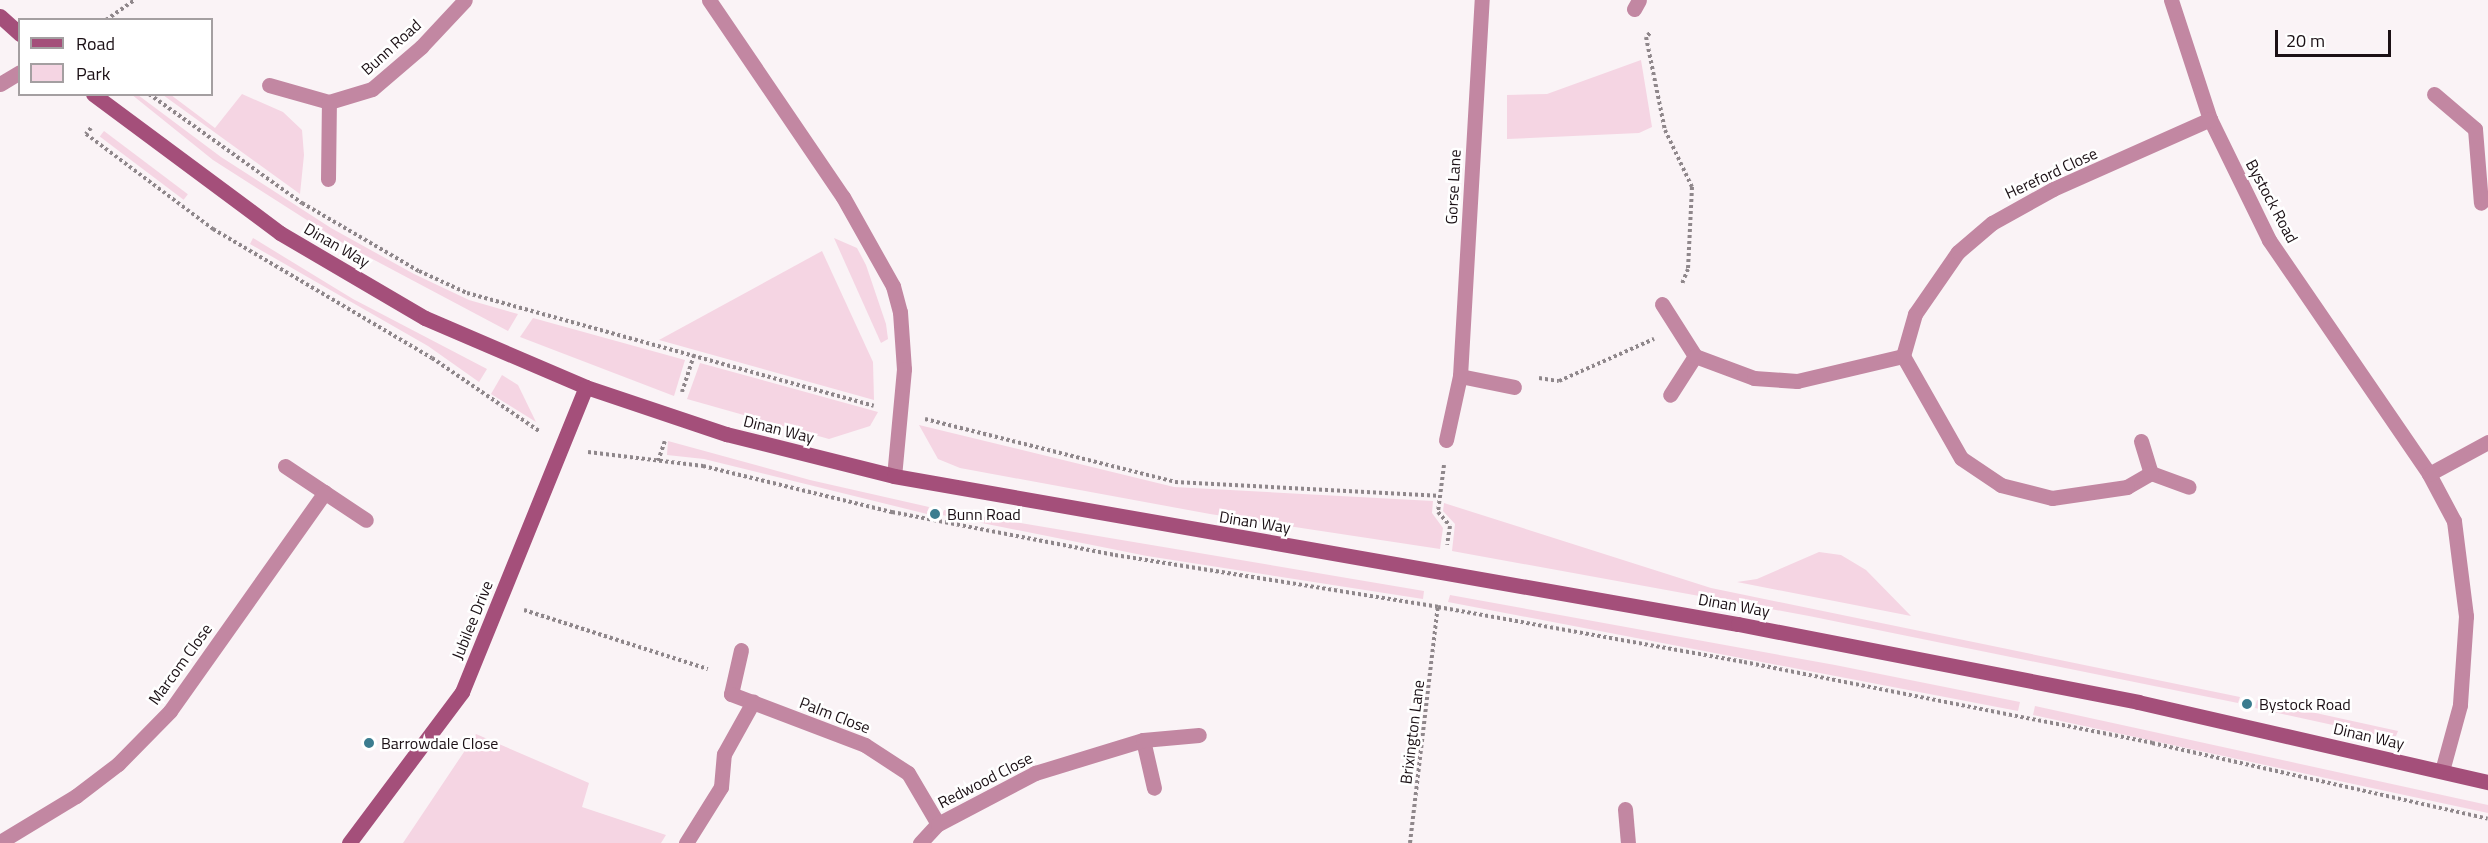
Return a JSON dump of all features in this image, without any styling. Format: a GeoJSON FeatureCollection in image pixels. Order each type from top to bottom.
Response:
{"type":"FeatureCollection","features":[{"type":"Feature","properties":{"kind":"street","name":"Bunn Road"},"geometry":{"type":"LineString","coordinates":[[329,102],[372,89],[421,47],[465,0]]}},
{"type":"Feature","properties":{"kind":"street"},"geometry":{"type":"LineString","coordinates":[[709,0],[882,262],[900,312],[904,369],[894,476]]}},
{"type":"Feature","properties":{"kind":"street","name":"Gorse Lane"},"geometry":{"type":"LineString","coordinates":[[1446,440],[1460,376],[1482,0]]}},
{"type":"Feature","properties":{"kind":"street","name":"Bystock Road"},"geometry":{"type":"LineString","coordinates":[[2171,0],[2210,119],[2269,240],[2429,474],[2454,520],[2466,616],[2460,705],[2442,771]]}},
{"type":"Feature","properties":{"kind":"street"},"geometry":{"type":"LineString","coordinates":[[0,16],[18,32]]}},
{"type":"Feature","properties":{"kind":"street"},"geometry":{"type":"LineString","coordinates":[[0,84],[18,73]]}},
{"type":"Feature","properties":{"kind":"street"},"geometry":{"type":"LineString","coordinates":[[270,85],[329,102],[328,179]]}},
{"type":"Feature","properties":{"kind":"street"},"geometry":{"type":"LineString","coordinates":[[2434,93],[2482,128],[2481,203]]}},
{"type":"Feature","properties":{"kind":"street","name":"Dinan Way"},"geometry":{"type":"LineString","coordinates":[[96,96],[290,239],[425,318],[586,387],[726,434],[894,476],[1738,624],[2138,702],[2488,782]]}},
{"type":"Feature","properties":{"kind":"street","name":"Hereford Close"},"geometry":{"type":"LineString","coordinates":[[1903,356],[1915,314],[1958,252],[1992,223],[2044,193],[2210,119]]}},
{"type":"Feature","properties":{"kind":"street"},"geometry":{"type":"LineString","coordinates":[[1666,308],[1676,329],[1695,356],[1754,378],[1797,381],[1903,356],[1961,458],[2001,485],[2052,498],[2127,487],[2151,473]]}},
{"type":"Feature","properties":{"kind":"street"},"geometry":{"type":"LineString","coordinates":[[1670,395],[1695,356]]}},
{"type":"Feature","properties":{"kind":"street"},"geometry":{"type":"LineString","coordinates":[[1460,376],[1514,387]]}},
{"type":"Feature","properties":{"kind":"street","name":"Jubilee Drive"},"geometry":{"type":"LineString","coordinates":[[349,843],[462,692],[586,387]]}},
{"type":"Feature","properties":{"kind":"street"},"geometry":{"type":"LineString","coordinates":[[2141,441],[2151,473]]}},
{"type":"Feature","properties":{"kind":"street"},"geometry":{"type":"LineString","coordinates":[[2429,474],[2488,442]]}},
{"type":"Feature","properties":{"kind":"street"},"geometry":{"type":"LineString","coordinates":[[285,466],[366,520]]}},
{"type":"Feature","properties":{"kind":"street"},"geometry":{"type":"LineString","coordinates":[[2151,473],[2188,487]]}},
{"type":"Feature","properties":{"kind":"street","name":"Marcom Close"},"geometry":{"type":"LineString","coordinates":[[0,842],[76,796],[110,771],[170,711],[325,492]]}},
{"type":"Feature","properties":{"kind":"street"},"geometry":{"type":"LineString","coordinates":[[734,678],[741,650]]}},
{"type":"Feature","properties":{"kind":"street","name":"Palm Close"},"geometry":{"type":"LineString","coordinates":[[734,678],[731,694],[865,745],[908,773],[938,824]]}},
{"type":"Feature","properties":{"kind":"street"},"geometry":{"type":"LineString","coordinates":[[686,843],[721,787],[724,754],[753,702]]}},
{"type":"Feature","properties":{"kind":"street","name":"Redwood Close"},"geometry":{"type":"LineString","coordinates":[[920,843],[938,824],[1035,773],[1143,740],[1199,735]]}},
{"type":"Feature","properties":{"kind":"street"},"geometry":{"type":"LineString","coordinates":[[1143,740],[1154,788]]}},
{"type":"Feature","properties":{"kind":"street"},"geometry":{"type":"LineString","coordinates":[[1625,809],[1628,843]]}},
{"type":"Feature","properties":{"kind":"path"},"geometry":{"type":"LineString","coordinates":[[109,18],[135,0]]}},
{"type":"Feature","properties":{"kind":"path"},"geometry":{"type":"LineString","coordinates":[[1656,27],[1646,37],[1665,130],[1692,187],[1688,269],[1666,308]]}},
{"type":"Feature","properties":{"kind":"path"},"geometry":{"type":"LineString","coordinates":[[151,96],[302,203],[419,271],[467,293],[900,412],[1175,482],[1438,496],[1438,512],[1450,526],[1444,572]]}},
{"type":"Feature","properties":{"kind":"path"},"geometry":{"type":"LineString","coordinates":[[1514,387],[1524,375],[1559,381],[1676,329]]}},
{"type":"Feature","properties":{"kind":"path"},"geometry":{"type":"LineString","coordinates":[[498,601],[734,678]]}},
{"type":"Feature","properties":{"kind":"path","name":"Brixington Lane"},"geometry":{"type":"LineString","coordinates":[[1410,843],[1438,624]]}},
{"type":"Feature","properties":{"kind":"green space"},"geometry":{"type":"Polygon","coordinates":[[[1641,60],[1652,127],[1639,133],[1507,139],[1507,95],[1547,94],[1641,60]]]}},
{"type":"Feature","properties":{"kind":"green space"},"geometry":{"type":"Polygon","coordinates":[[[242,94],[283,112],[302,130],[304,155],[300,194],[164,96],[172,96],[215,128],[242,94]]]}},
{"type":"Feature","properties":{"kind":"green space"},"geometry":{"type":"Polygon","coordinates":[[[133,96],[139,96],[221,157],[331,228],[414,274],[469,300],[518,314],[508,331],[346,245],[213,160],[133,96]]]}},
{"type":"Feature","properties":{"kind":"green space"},"geometry":{"type":"Polygon","coordinates":[[[104,131],[188,194],[184,200],[100,137],[104,131]]]}},
{"type":"Feature","properties":{"kind":"green space"},"geometry":{"type":"Polygon","coordinates":[[[253,238],[353,299],[487,369],[479,382],[428,346],[250,244],[253,238]]]}},
{"type":"Feature","properties":{"kind":"green space"},"geometry":{"type":"Polygon","coordinates":[[[834,238],[857,248],[866,265],[886,324],[888,339],[881,343],[834,238]]]}},
{"type":"Feature","properties":{"kind":"green space"},"geometry":{"type":"Polygon","coordinates":[[[822,251],[873,362],[874,400],[659,340],[822,251]]]}},
{"type":"Feature","properties":{"kind":"green space"},"geometry":{"type":"Polygon","coordinates":[[[533,318],[685,360],[674,396],[520,337],[533,318]]]}},
{"type":"Feature","properties":{"kind":"green space"},"geometry":{"type":"Polygon","coordinates":[[[700,363],[878,412],[870,426],[829,439],[687,399],[700,363]]]}},
{"type":"Feature","properties":{"kind":"green space"},"geometry":{"type":"Polygon","coordinates":[[[502,375],[518,385],[536,422],[491,394],[502,375]]]}},
{"type":"Feature","properties":{"kind":"green space"},"geometry":{"type":"Polygon","coordinates":[[[919,425],[1174,487],[1433,501],[1432,513],[1443,528],[1440,549],[1210,514],[960,468],[938,459],[919,425]]]}},
{"type":"Feature","properties":{"kind":"green space"},"geometry":{"type":"Polygon","coordinates":[[[668,441],[810,480],[929,507],[927,514],[704,459],[667,455],[668,441]]]}},
{"type":"Feature","properties":{"kind":"green space"},"geometry":{"type":"Polygon","coordinates":[[[1444,503],[1711,588],[2240,697],[2238,703],[1809,616],[1452,551],[1455,524],[1443,511],[1444,503]]]}},
{"type":"Feature","properties":{"kind":"green space"},"geometry":{"type":"Polygon","coordinates":[[[944,510],[1424,591],[1423,599],[1147,556],[942,515],[944,510]]]}},
{"type":"Feature","properties":{"kind":"green space"},"geometry":{"type":"Polygon","coordinates":[[[1819,552],[1841,555],[1866,570],[1911,616],[1737,582],[1757,579],[1819,552]]]}},
{"type":"Feature","properties":{"kind":"green space"},"geometry":{"type":"Polygon","coordinates":[[[1450,595],[1835,665],[2020,702],[2018,711],[1448,602],[1450,595]]]}},
{"type":"Feature","properties":{"kind":"green space"},"geometry":{"type":"Polygon","coordinates":[[[2257,700],[2398,731],[2396,736],[2383,736],[2255,708],[2257,700]]]}},
{"type":"Feature","properties":{"kind":"green space"},"geometry":{"type":"Polygon","coordinates":[[[2035,706],[2488,805],[2488,813],[2033,715],[2035,706]]]}},
{"type":"Feature","properties":{"kind":"green space"},"geometry":{"type":"Polygon","coordinates":[[[476,734],[589,783],[582,807],[666,835],[661,843],[403,843],[476,734]]]}},
{"type":"Feature","properties":{"kind":"place","name":"Bunn Road"},"geometry":{"type":"Point","coordinates":[935,514]}},
{"type":"Feature","properties":{"kind":"place","name":"Bystock Road"},"geometry":{"type":"Point","coordinates":[2247,704]}},
{"type":"Feature","properties":{"kind":"place","name":"Barrowdale Close"},"geometry":{"type":"Point","coordinates":[369,743]}}]}
